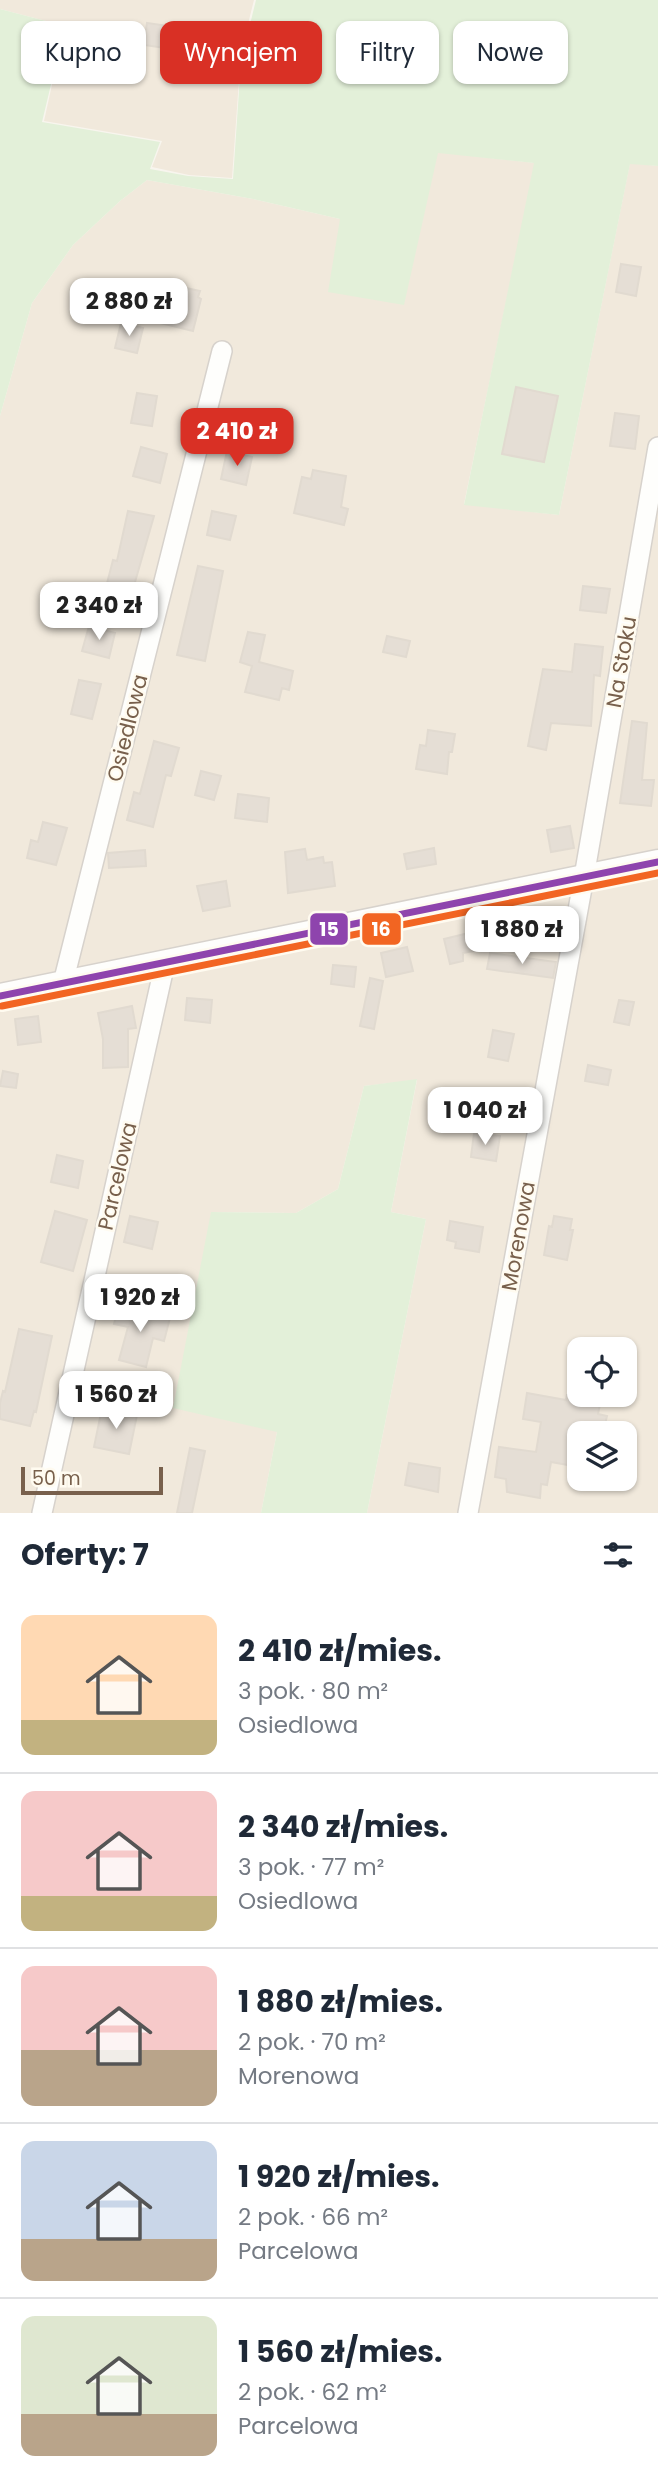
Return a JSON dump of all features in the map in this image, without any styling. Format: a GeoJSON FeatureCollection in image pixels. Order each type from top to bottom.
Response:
{"type":"FeatureCollection","features":[{"type":"Feature","properties":{"kind":"street","name":"Osiedlowa"},"geometry":{"type":"LineString","coordinates":[[63,983],[222,351]]}},
{"type":"Feature","properties":{"kind":"street","name":"Na Stoku"},"geometry":{"type":"LineString","coordinates":[[584,877],[658,447]]}},
{"type":"Feature","properties":{"kind":"street"},"geometry":{"type":"LineString","coordinates":[[0,996],[658,862]]}},
{"type":"Feature","properties":{"kind":"street","name":"Morenowa"},"geometry":{"type":"LineString","coordinates":[[468,1513],[584,877]]}},
{"type":"Feature","properties":{"kind":"street","name":"Parcelowa"},"geometry":{"type":"LineString","coordinates":[[41,1513],[164,963]]}},
{"type":"Feature","properties":{"kind":"shaded area"},"geometry":{"type":"Polygon","coordinates":[[[0,0],[254,0],[249,21],[160,21],[160,84],[239,84],[232,178],[189,175],[152,167],[162,141],[44,121],[52,84],[146,84],[146,21],[46,21],[0,9],[0,0]]]}},
{"type":"Feature","properties":{"kind":"shaded area"},"geometry":{"type":"Polygon","coordinates":[[[438,152],[535,163],[464,504],[559,515],[630,163],[658,166],[658,1513],[367,1513],[426,1219],[391,1212],[417,1080],[364,1086],[338,1189],[296,1213],[211,1212],[277,1432],[261,1513],[0,1513],[0,416],[32,303],[73,245],[120,201],[147,180],[253,199],[340,219],[438,152]]]}},
{"type":"Feature","properties":{"kind":"green space"},"geometry":{"type":"Polygon","coordinates":[[[256,0],[658,0],[658,166],[630,164],[559,515],[464,505],[534,163],[438,153],[404,305],[328,292],[340,219],[253,199],[147,180],[73,245],[32,303],[0,416],[0,9],[46,21],[21,21],[21,84],[51,84],[42,122],[160,142],[150,169],[188,176],[233,179],[239,84],[322,84],[322,21],[251,21],[256,0]]]}},
{"type":"Feature","properties":{"kind":"green space"},"geometry":{"type":"Polygon","coordinates":[[[417,1079],[391,1212],[426,1219],[367,1513],[261,1513],[277,1432],[173,1408],[211,1212],[296,1213],[338,1189],[364,1086],[417,1079]]]}},
{"type":"Feature","properties":{"kind":"building"},"geometry":{"type":"Polygon","coordinates":[[[147,23],[160,25],[160,47],[146,45],[147,23]]]}},
{"type":"Feature","properties":{"kind":"building"},"geometry":{"type":"Polygon","coordinates":[[[621,264],[641,267],[636,296],[616,292],[621,264]]]}},
{"type":"Feature","properties":{"kind":"building"},"geometry":{"type":"Polygon","coordinates":[[[177,286],[200,291],[198,297],[201,299],[193,331],[152,321],[159,290],[176,294],[177,286]]]}},
{"type":"Feature","properties":{"kind":"building"},"geometry":{"type":"Polygon","coordinates":[[[121,323],[143,328],[137,353],[115,348],[121,323]]]}},
{"type":"Feature","properties":{"kind":"building"},"geometry":{"type":"Polygon","coordinates":[[[516,387],[558,396],[544,462],[502,454],[516,387]]]}},
{"type":"Feature","properties":{"kind":"building"},"geometry":{"type":"Polygon","coordinates":[[[137,393],[157,396],[152,426],[131,423],[137,393]]]}},
{"type":"Feature","properties":{"kind":"building"},"geometry":{"type":"Polygon","coordinates":[[[615,413],[639,416],[635,449],[610,446],[615,413]]]}},
{"type":"Feature","properties":{"kind":"building"},"geometry":{"type":"Polygon","coordinates":[[[141,447],[167,454],[160,483],[133,476],[141,447]]]}},
{"type":"Feature","properties":{"kind":"building"},"geometry":{"type":"Polygon","coordinates":[[[227,451],[252,457],[246,485],[221,479],[227,451]]]}},
{"type":"Feature","properties":{"kind":"building"},"geometry":{"type":"Polygon","coordinates":[[[313,470],[346,476],[341,507],[348,509],[344,525],[294,513],[302,477],[311,479],[313,470]]]}},
{"type":"Feature","properties":{"kind":"building"},"geometry":{"type":"Polygon","coordinates":[[[128,511],[154,516],[131,596],[126,594],[124,602],[120,601],[120,604],[103,599],[113,560],[117,561],[128,511]]]}},
{"type":"Feature","properties":{"kind":"building"},"geometry":{"type":"Polygon","coordinates":[[[212,511],[236,516],[230,540],[207,535],[212,511]]]}},
{"type":"Feature","properties":{"kind":"building"},"geometry":{"type":"Polygon","coordinates":[[[198,566],[223,571],[205,661],[177,655],[198,566]]]}},
{"type":"Feature","properties":{"kind":"building"},"geometry":{"type":"Polygon","coordinates":[[[583,586],[610,589],[606,613],[580,610],[583,586]]]}},
{"type":"Feature","properties":{"kind":"building"},"geometry":{"type":"Polygon","coordinates":[[[89,626],[115,633],[109,658],[82,651],[89,626]]]}},
{"type":"Feature","properties":{"kind":"building"},"geometry":{"type":"Polygon","coordinates":[[[248,632],[265,635],[259,662],[293,671],[289,690],[282,688],[279,700],[245,692],[252,666],[240,662],[248,632]]]}},
{"type":"Feature","properties":{"kind":"building"},"geometry":{"type":"Polygon","coordinates":[[[387,636],[410,641],[406,657],[383,652],[387,636]]]}},
{"type":"Feature","properties":{"kind":"building"},"geometry":{"type":"Polygon","coordinates":[[[575,644],[603,647],[600,676],[594,675],[591,726],[551,723],[546,750],[528,746],[543,669],[572,672],[575,644]]]}},
{"type":"Feature","properties":{"kind":"building"},"geometry":{"type":"Polygon","coordinates":[[[79,680],[101,684],[92,719],[71,714],[79,680]]]}},
{"type":"Feature","properties":{"kind":"building"},"geometry":{"type":"Polygon","coordinates":[[[632,721],[647,723],[642,780],[654,780],[651,806],[620,803],[632,721]]]}},
{"type":"Feature","properties":{"kind":"building"},"geometry":{"type":"Polygon","coordinates":[[[428,730],[455,734],[452,752],[449,752],[447,774],[416,769],[420,745],[426,746],[428,730]]]}},
{"type":"Feature","properties":{"kind":"building"},"geometry":{"type":"Polygon","coordinates":[[[154,741],[179,748],[171,776],[166,775],[153,827],[127,820],[134,792],[140,794],[154,741]]]}},
{"type":"Feature","properties":{"kind":"building"},"geometry":{"type":"Polygon","coordinates":[[[201,771],[221,776],[214,800],[195,795],[201,771]]]}},
{"type":"Feature","properties":{"kind":"building"},"geometry":{"type":"Polygon","coordinates":[[[238,794],[269,798],[267,822],[235,818],[238,794]]]}},
{"type":"Feature","properties":{"kind":"building"},"geometry":{"type":"Polygon","coordinates":[[[43,822],[67,828],[56,865],[27,858],[31,840],[38,842],[43,822]]]}},
{"type":"Feature","properties":{"kind":"building"},"geometry":{"type":"Polygon","coordinates":[[[570,826],[574,848],[551,852],[547,830],[570,826]]]}},
{"type":"Feature","properties":{"kind":"building"},"geometry":{"type":"Polygon","coordinates":[[[434,848],[436,864],[407,869],[404,854],[434,848]]]}},
{"type":"Feature","properties":{"kind":"building"},"geometry":{"type":"Polygon","coordinates":[[[305,849],[307,860],[323,857],[324,863],[332,862],[335,886],[288,893],[285,852],[305,849]]]}},
{"type":"Feature","properties":{"kind":"building"},"geometry":{"type":"Polygon","coordinates":[[[145,850],[146,866],[109,868],[108,853],[145,850]]]}},
{"type":"Feature","properties":{"kind":"building"},"geometry":{"type":"Polygon","coordinates":[[[226,881],[230,906],[203,911],[197,886],[226,881]]]}},
{"type":"Feature","properties":{"kind":"building"},"geometry":{"type":"Polygon","coordinates":[[[561,918],[561,935],[527,941],[523,925],[561,918]]]}},
{"type":"Feature","properties":{"kind":"building"},"geometry":{"type":"Polygon","coordinates":[[[481,930],[485,949],[463,953],[463,961],[450,964],[444,939],[481,930]]]}},
{"type":"Feature","properties":{"kind":"building"},"geometry":{"type":"Polygon","coordinates":[[[407,947],[413,971],[386,977],[381,953],[407,947]]]}},
{"type":"Feature","properties":{"kind":"building"},"geometry":{"type":"Polygon","coordinates":[[[490,953],[556,962],[553,978],[487,969],[490,953]]]}},
{"type":"Feature","properties":{"kind":"building"},"geometry":{"type":"Polygon","coordinates":[[[333,965],[356,967],[354,987],[331,984],[333,965]]]}},
{"type":"Feature","properties":{"kind":"building"},"geometry":{"type":"Polygon","coordinates":[[[370,978],[383,981],[374,1029],[360,1026],[370,978]]]}},
{"type":"Feature","properties":{"kind":"building"},"geometry":{"type":"Polygon","coordinates":[[[187,998],[212,1000],[210,1023],[185,1020],[187,998]]]}},
{"type":"Feature","properties":{"kind":"building"},"geometry":{"type":"Polygon","coordinates":[[[619,1000],[634,1002],[629,1025],[614,1022],[619,1000]]]}},
{"type":"Feature","properties":{"kind":"building"},"geometry":{"type":"Polygon","coordinates":[[[132,1006],[136,1028],[128,1029],[128,1067],[103,1068],[103,1039],[98,1013],[132,1006]]]}},
{"type":"Feature","properties":{"kind":"building"},"geometry":{"type":"Polygon","coordinates":[[[38,1016],[41,1042],[18,1045],[15,1019],[38,1016]]]}},
{"type":"Feature","properties":{"kind":"building"},"geometry":{"type":"Polygon","coordinates":[[[493,1030],[514,1034],[508,1061],[488,1057],[493,1030]]]}},
{"type":"Feature","properties":{"kind":"building"},"geometry":{"type":"Polygon","coordinates":[[[588,1065],[611,1070],[608,1085],[585,1081],[588,1065]]]}},
{"type":"Feature","properties":{"kind":"building"},"geometry":{"type":"Polygon","coordinates":[[[3,1071],[18,1074],[16,1088],[0,1086],[3,1071]]]}},
{"type":"Feature","properties":{"kind":"building"},"geometry":{"type":"Polygon","coordinates":[[[474,1133],[500,1136],[496,1161],[471,1157],[474,1133]]]}},
{"type":"Feature","properties":{"kind":"building"},"geometry":{"type":"Polygon","coordinates":[[[57,1155],[83,1161],[78,1188],[51,1182],[57,1155]]]}},
{"type":"Feature","properties":{"kind":"building"},"geometry":{"type":"Polygon","coordinates":[[[55,1211],[87,1220],[73,1271],[41,1262],[55,1211]]]}},
{"type":"Feature","properties":{"kind":"building"},"geometry":{"type":"Polygon","coordinates":[[[130,1216],[158,1222],[152,1249],[124,1242],[130,1216]]]}},
{"type":"Feature","properties":{"kind":"building"},"geometry":{"type":"Polygon","coordinates":[[[554,1216],[572,1219],[570,1230],[573,1230],[567,1260],[544,1255],[549,1226],[552,1227],[554,1216]]]}},
{"type":"Feature","properties":{"kind":"building"},"geometry":{"type":"Polygon","coordinates":[[[450,1221],[483,1227],[479,1252],[455,1248],[456,1242],[447,1240],[450,1221]]]}},
{"type":"Feature","properties":{"kind":"building"},"geometry":{"type":"Polygon","coordinates":[[[119,1305],[170,1318],[164,1341],[153,1338],[146,1367],[119,1360],[128,1327],[114,1324],[119,1305]]]}},
{"type":"Feature","properties":{"kind":"building"},"geometry":{"type":"Polygon","coordinates":[[[19,1329],[52,1336],[36,1412],[34,1411],[30,1426],[0,1419],[0,1403],[3,1391],[5,1392],[19,1329]]]}},
{"type":"Feature","properties":{"kind":"building"},"geometry":{"type":"Polygon","coordinates":[[[527,1393],[566,1400],[567,1395],[567,1407],[599,1407],[598,1414],[607,1416],[606,1421],[567,1421],[567,1465],[551,1462],[547,1485],[541,1484],[540,1498],[507,1492],[506,1479],[495,1477],[499,1447],[536,1452],[541,1422],[523,1419],[527,1393]]]}},
{"type":"Feature","properties":{"kind":"building"},"geometry":{"type":"Polygon","coordinates":[[[102,1408],[137,1415],[129,1454],[94,1447],[102,1408]]]}},
{"type":"Feature","properties":{"kind":"building"},"geometry":{"type":"Polygon","coordinates":[[[190,1448],[205,1451],[192,1513],[177,1513],[190,1448]]]}},
{"type":"Feature","properties":{"kind":"building"},"geometry":{"type":"Polygon","coordinates":[[[409,1463],[440,1468],[438,1492],[405,1485],[409,1463]]]}},
{"type":"Feature","properties":{"kind":"transit line","name":"15"},"geometry":{"type":"LineString","coordinates":[[0,996],[658,862]]}},
{"type":"Feature","properties":{"kind":"transit line","name":"16"},"geometry":{"type":"LineString","coordinates":[[2,1006],[658,873]]}}]}
